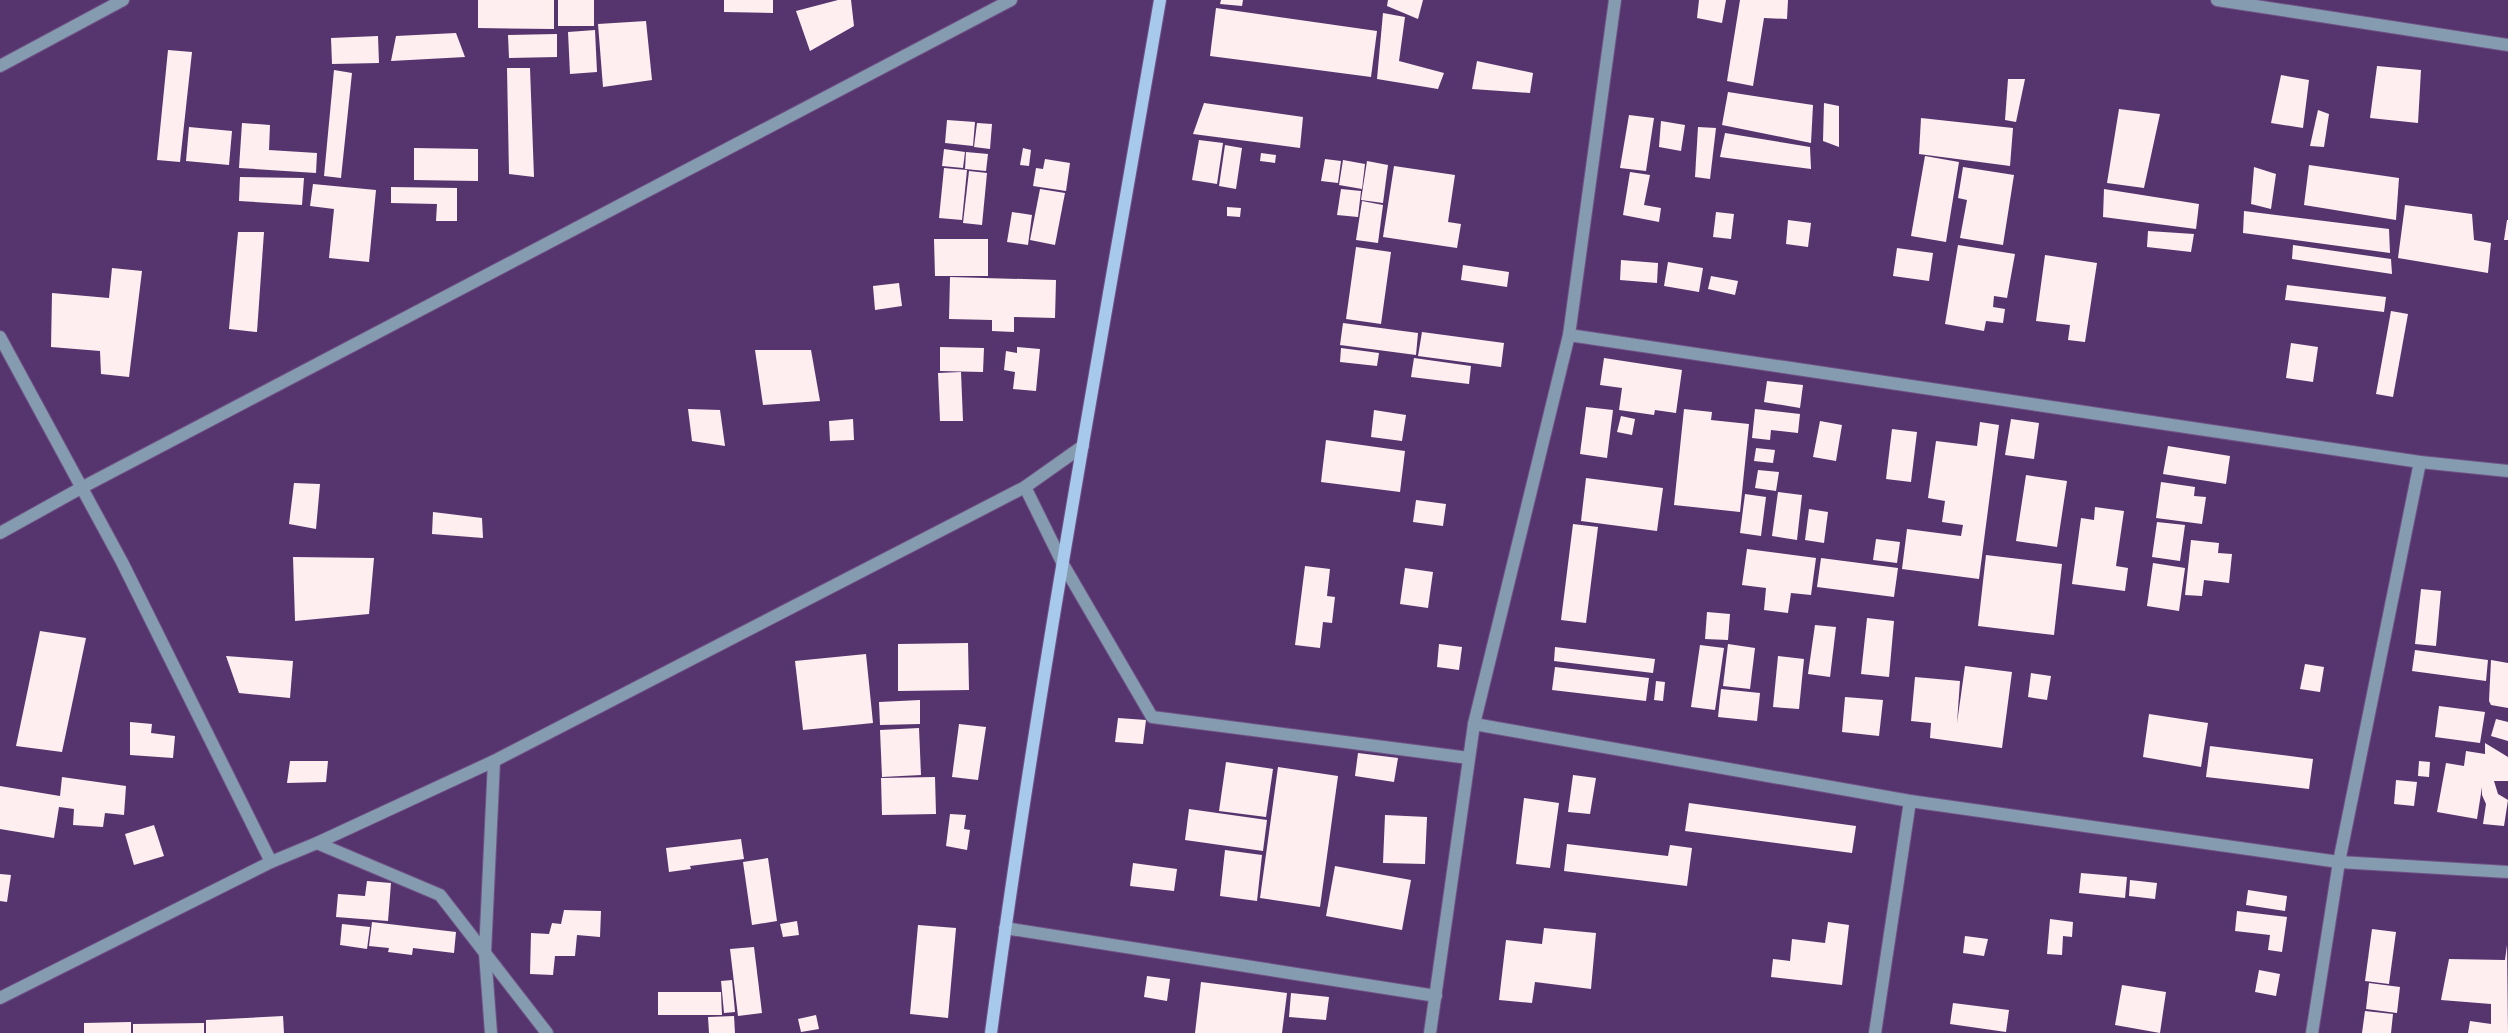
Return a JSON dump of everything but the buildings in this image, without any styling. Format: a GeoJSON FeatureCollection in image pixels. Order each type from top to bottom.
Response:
{"type":"FeatureCollection","features":[{"type":"Feature","properties":{"kind":"street"},"geometry":{"type":"LineString","coordinates":[[0,66],[123,0]]}},
{"type":"Feature","properties":{"kind":"street"},"geometry":{"type":"LineString","coordinates":[[991,1033],[1005,928],[1083,446],[1160,0]]}},
{"type":"Feature","properties":{"kind":"street"},"geometry":{"type":"LineString","coordinates":[[1430,1033],[1474,724],[1569,335],[1615,0]]}},
{"type":"Feature","properties":{"kind":"street"},"geometry":{"type":"LineString","coordinates":[[2217,0],[2508,45]]}},
{"type":"Feature","properties":{"kind":"street"},"geometry":{"type":"LineString","coordinates":[[0,533],[81,488],[1003,2]]}},
{"type":"Feature","properties":{"kind":"street"},"geometry":{"type":"LineString","coordinates":[[1569,335],[2420,462],[2508,471]]}},
{"type":"Feature","properties":{"kind":"street"},"geometry":{"type":"LineString","coordinates":[[0,337],[127,572],[271,862]]}},
{"type":"Feature","properties":{"kind":"street"},"geometry":{"type":"LineString","coordinates":[[1,1002],[271,862],[494,761],[1025,487],[1083,446]]}},
{"type":"Feature","properties":{"kind":"street"},"geometry":{"type":"LineString","coordinates":[[2312,1033],[2339,862],[2420,462]]}},
{"type":"Feature","properties":{"kind":"street"},"geometry":{"type":"LineString","coordinates":[[1025,487],[1064,566],[1152,717],[1469,758]]}},
{"type":"Feature","properties":{"kind":"street"},"geometry":{"type":"LineString","coordinates":[[1474,724],[1910,801],[2339,862],[2508,872]]}},
{"type":"Feature","properties":{"kind":"street"},"geometry":{"type":"LineString","coordinates":[[491,1033],[485,953],[494,761]]}},
{"type":"Feature","properties":{"kind":"street"},"geometry":{"type":"LineString","coordinates":[[1875,1033],[1910,801]]}},
{"type":"Feature","properties":{"kind":"street"},"geometry":{"type":"LineString","coordinates":[[317,843],[440,895],[547,1033]]}},
{"type":"Feature","properties":{"kind":"street"},"geometry":{"type":"LineString","coordinates":[[1005,928],[1436,996]]}}]}
